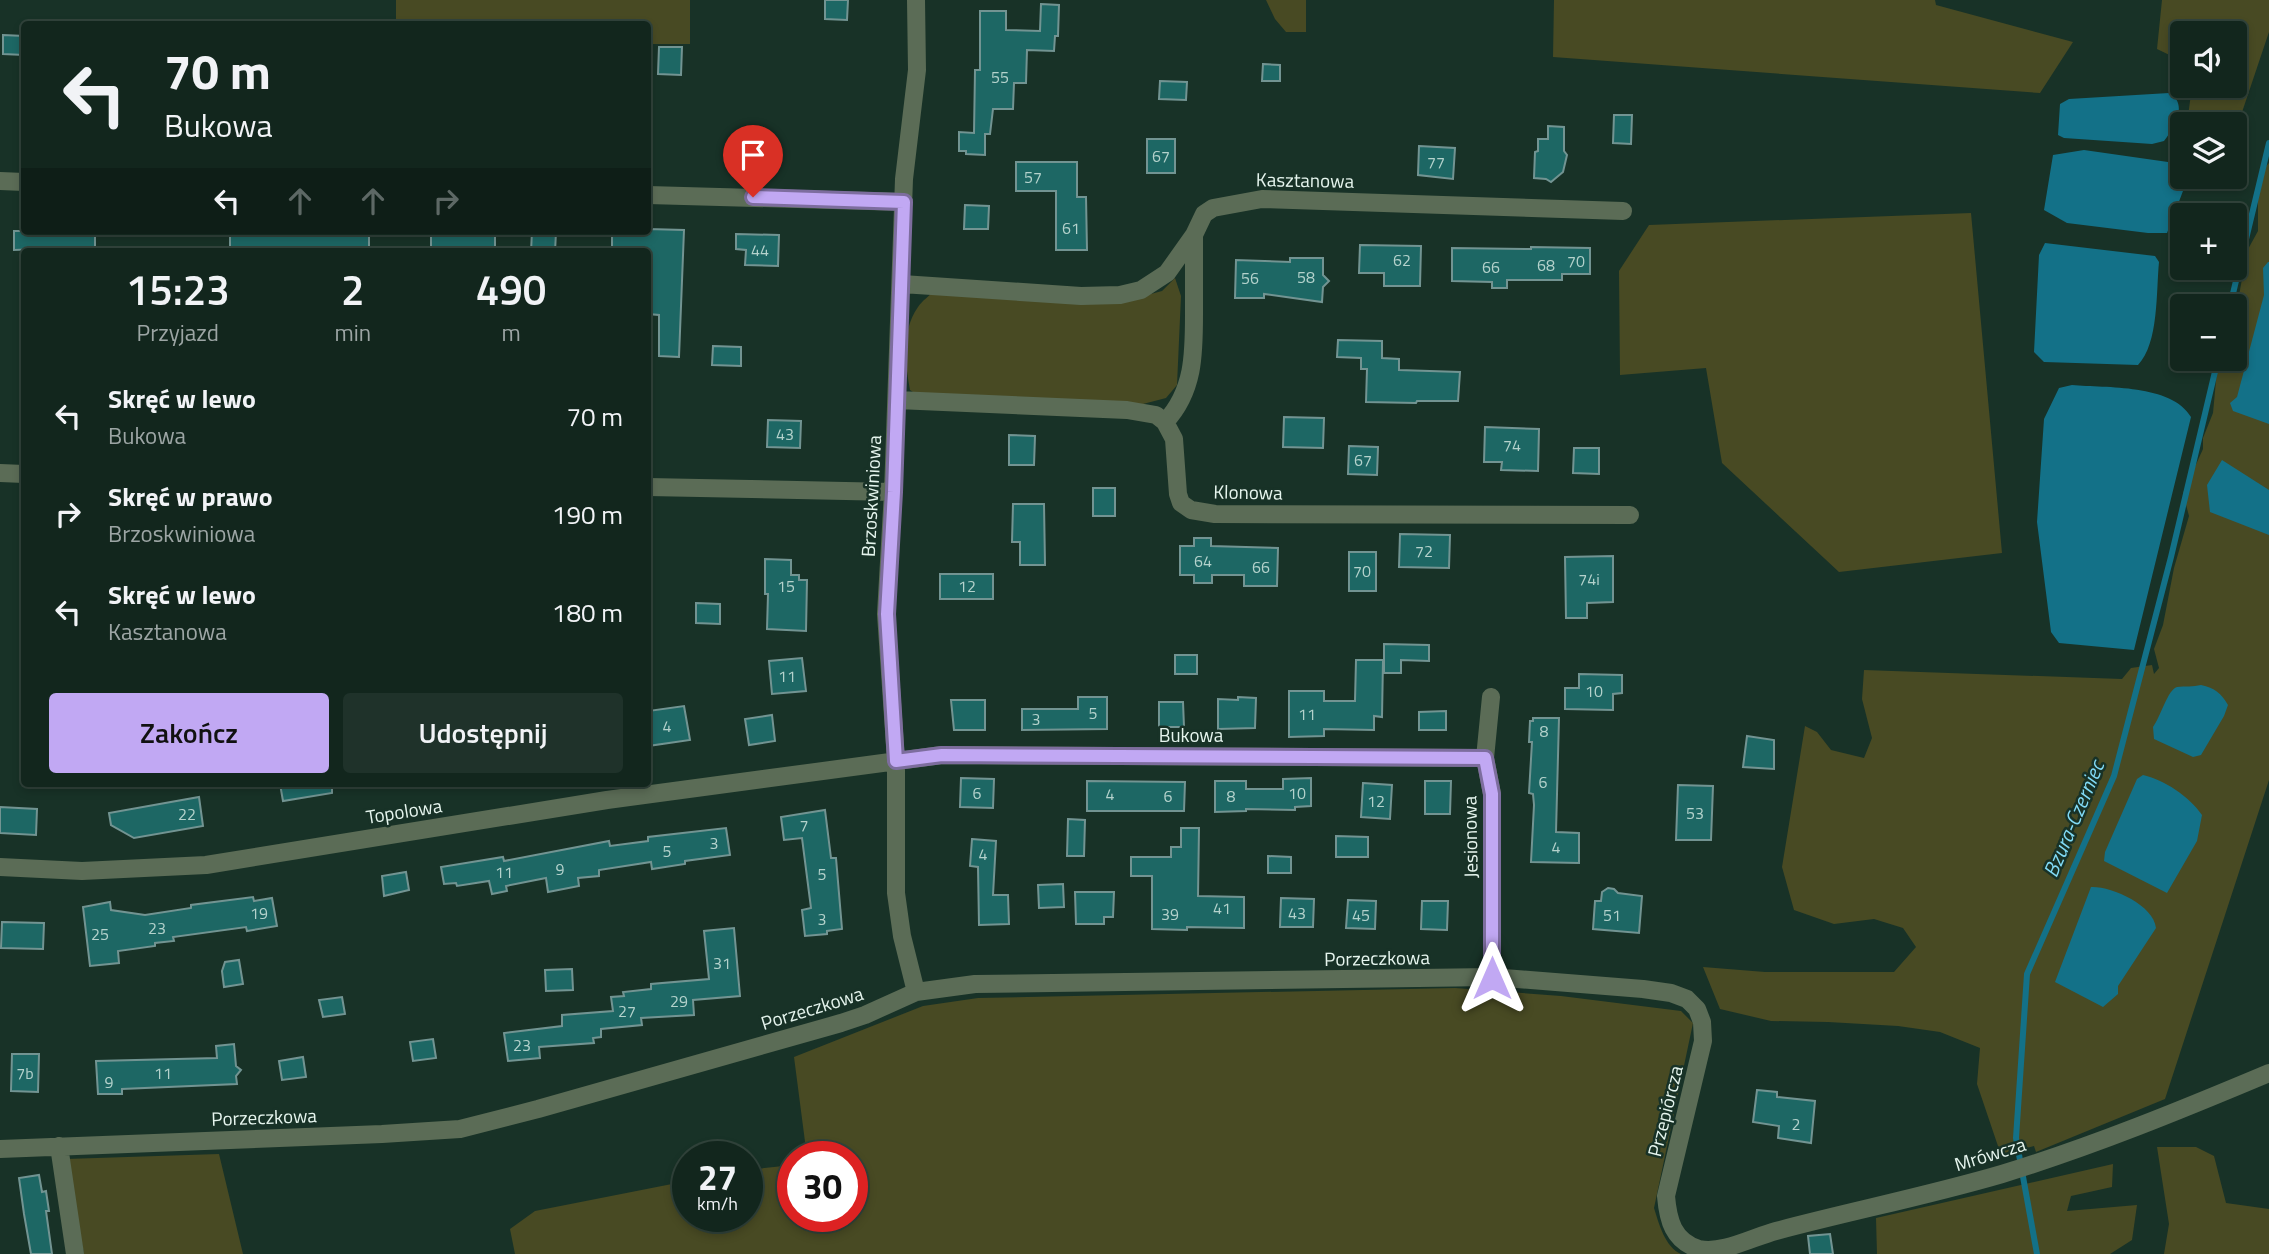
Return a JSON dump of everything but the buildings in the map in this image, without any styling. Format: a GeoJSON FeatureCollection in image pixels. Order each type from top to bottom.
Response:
{"type":"FeatureCollection","features":[{"type":"Feature","properties":{"kind":"street","name":"Brzoskwiniowa"},"geometry":{"type":"LineString","coordinates":[[916,0],[917,70],[904,179],[894,492],[887,614],[896,761],[896,893],[902,936],[916,992]]}},
{"type":"Feature","properties":{"kind":"street"},"geometry":{"type":"LineString","coordinates":[[0,181],[21,182]]}},
{"type":"Feature","properties":{"kind":"street"},"geometry":{"type":"LineString","coordinates":[[651,195],[904,202]]}},
{"type":"Feature","properties":{"kind":"street","name":"Kasztanowa"},"geometry":{"type":"LineString","coordinates":[[902,284],[1081,296],[1120,295],[1141,290],[1167,274],[1194,235],[1204,214],[1213,208],[1262,199],[1623,211]]}},
{"type":"Feature","properties":{"kind":"street"},"geometry":{"type":"LineString","coordinates":[[897,400],[1127,410],[1156,415],[1166,422],[1176,410],[1188,384],[1194,360],[1194,235]]}},
{"type":"Feature","properties":{"kind":"street","name":"Klonowa"},"geometry":{"type":"LineString","coordinates":[[1166,422],[1174,439],[1178,494],[1181,503],[1191,510],[1215,514],[1630,515]]}},
{"type":"Feature","properties":{"kind":"street"},"geometry":{"type":"LineString","coordinates":[[0,473],[21,474]]}},
{"type":"Feature","properties":{"kind":"street"},"geometry":{"type":"LineString","coordinates":[[651,487],[894,492]]}},
{"type":"Feature","properties":{"kind":"street","name":"Jesionowa"},"geometry":{"type":"LineString","coordinates":[[1491,697],[1485,758],[1492,794],[1492,978]]}},
{"type":"Feature","properties":{"kind":"street","name":"Bukowa"},"geometry":{"type":"LineString","coordinates":[[896,761],[942,755],[1485,758]]}},
{"type":"Feature","properties":{"kind":"street","name":"Topolowa"},"geometry":{"type":"LineString","coordinates":[[0,867],[82,871],[206,865],[607,800],[896,761]]}},
{"type":"Feature","properties":{"kind":"street","name":"Porzeczkowa"},"geometry":{"type":"LineString","coordinates":[[0,1149],[460,1129],[841,1023],[916,992],[975,984],[1492,978],[1643,989]]}},
{"type":"Feature","properties":{"kind":"street","name":"Przepiórcza"},"geometry":{"type":"LineString","coordinates":[[1643,989],[1671,993],[1687,999],[1697,1009],[1702,1022],[1703,1041],[1666,1196],[1671,1227],[1681,1240],[1699,1249],[1715,1252]]}},
{"type":"Feature","properties":{"kind":"street","name":"Mrówcza"},"geometry":{"type":"LineString","coordinates":[[1715,1252],[1774,1231],[1930,1194],[2003,1173],[2118,1135],[2269,1073]]}},
{"type":"Feature","properties":{"kind":"street"},"geometry":{"type":"LineString","coordinates":[[59,1146],[75,1254]]}},
{"type":"Feature","properties":{"kind":"green space"},"geometry":{"type":"Polygon","coordinates":[[[396,0],[690,0],[690,44],[651,44],[651,21],[396,21],[396,0]]]}},
{"type":"Feature","properties":{"kind":"green space"},"geometry":{"type":"Polygon","coordinates":[[[1266,0],[1306,0],[1306,32],[1286,32],[1275,19],[1266,0]]]}},
{"type":"Feature","properties":{"kind":"green space"},"geometry":{"type":"Polygon","coordinates":[[[1554,0],[1935,0],[1936,5],[2073,42],[2040,93],[1553,57],[1554,0]]]}},
{"type":"Feature","properties":{"kind":"green space"},"geometry":{"type":"Polygon","coordinates":[[[2162,0],[2269,0],[2269,32],[2247,97],[2247,21],[2170,21],[2170,55],[2157,49],[2162,0]]]}},
{"type":"Feature","properties":{"kind":"green space"},"geometry":{"type":"Polygon","coordinates":[[[2190,98],[2247,98],[2242,112],[2189,112],[2190,98]]]}},
{"type":"Feature","properties":{"kind":"green space"},"geometry":{"type":"Polygon","coordinates":[[[2269,163],[2269,780],[2165,1099],[2036,1152],[2034,1146],[2001,1155],[1977,1084],[1980,1048],[1940,1032],[1898,1026],[1771,1021],[1720,1009],[1703,967],[1765,972],[1894,972],[1916,947],[1903,928],[1874,919],[1834,924],[1794,910],[1782,867],[1805,726],[1817,732],[1831,750],[1864,758],[1872,738],[1862,699],[1864,670],[2122,679],[2131,668],[2152,665],[2154,674],[2159,668],[2154,649],[2163,625],[2174,568],[2189,516],[2183,493],[2203,449],[2203,438],[2213,413],[2217,371],[2247,371],[2247,294],[2239,294],[2242,280],[2247,280],[2247,251],[2258,231],[2258,199],[2269,163]]]}},
{"type":"Feature","properties":{"kind":"green space"},"geometry":{"type":"Polygon","coordinates":[[[1971,213],[2002,553],[1839,572],[1722,463],[1706,368],[1620,375],[1619,271],[1649,225],[1971,213]]]}},
{"type":"Feature","properties":{"kind":"green space"},"geometry":{"type":"Polygon","coordinates":[[[1175,278],[1181,296],[1177,385],[1166,398],[1143,404],[919,396],[910,390],[906,358],[909,326],[918,307],[934,291],[1136,298],[1162,291],[1175,278]]]}},
{"type":"Feature","properties":{"kind":"green space"},"geometry":{"type":"Polygon","coordinates":[[[1455,988],[1561,996],[1681,1011],[1693,1023],[1654,1208],[1667,1241],[1681,1254],[515,1254],[510,1229],[535,1211],[672,1184],[672,1232],[763,1232],[763,1168],[777,1167],[777,1232],[868,1232],[868,1141],[805,1141],[794,1057],[923,1006],[978,998],[1455,988]]]}},
{"type":"Feature","properties":{"kind":"green space"},"geometry":{"type":"Polygon","coordinates":[[[2157,1147],[2196,1147],[2214,1156],[2226,1203],[2269,1209],[2269,1254],[2164,1254],[2169,1224],[2157,1147]]]}},
{"type":"Feature","properties":{"kind":"green space"},"geometry":{"type":"Polygon","coordinates":[[[219,1154],[243,1254],[84,1254],[66,1159],[219,1154]]]}},
{"type":"Feature","properties":{"kind":"green space"},"geometry":{"type":"Polygon","coordinates":[[[2113,1164],[2112,1187],[2071,1196],[2067,1211],[2137,1205],[2132,1240],[2110,1254],[1877,1254],[1876,1218],[2113,1164]]]}},
{"type":"Feature","properties":{"kind":"water"},"geometry":{"type":"Polygon","coordinates":[[[2169,93],[2170,98],[2175,98],[2178,103],[2179,110],[2170,112],[2170,133],[2164,141],[2152,144],[2064,138],[2058,135],[2060,104],[2069,99],[2169,93]]]}},
{"type":"Feature","properties":{"kind":"water"},"geometry":{"type":"Polygon","coordinates":[[[2084,150],[2170,162],[2170,189],[2183,189],[2178,203],[2170,203],[2170,225],[2167,233],[2067,223],[2044,210],[2053,155],[2084,150]]]}},
{"type":"Feature","properties":{"kind":"water"},"geometry":{"type":"Polygon","coordinates":[[[2045,243],[2155,256],[2159,262],[2153,331],[2150,344],[2138,365],[2044,362],[2034,352],[2039,255],[2045,243]]]}},
{"type":"Feature","properties":{"kind":"water"},"geometry":{"type":"Polygon","coordinates":[[[2269,262],[2269,424],[2233,411],[2230,403],[2237,397],[2244,371],[2247,371],[2247,359],[2264,295],[2263,268],[2269,262]]]}},
{"type":"Feature","properties":{"kind":"water"},"geometry":{"type":"Polygon","coordinates":[[[2072,385],[2154,393],[2182,406],[2191,417],[2134,650],[2059,643],[2051,632],[2037,522],[2044,419],[2059,388],[2072,385]]]}},
{"type":"Feature","properties":{"kind":"water"},"geometry":{"type":"Polygon","coordinates":[[[2222,460],[2269,490],[2269,535],[2210,512],[2207,485],[2222,460]]]}},
{"type":"Feature","properties":{"kind":"water"},"geometry":{"type":"Polygon","coordinates":[[[2201,685],[2217,692],[2228,705],[2201,755],[2193,757],[2154,739],[2153,727],[2174,689],[2201,685]]]}},
{"type":"Feature","properties":{"kind":"water"},"geometry":{"type":"Polygon","coordinates":[[[2143,775],[2159,780],[2175,790],[2202,815],[2197,841],[2167,893],[2104,861],[2105,852],[2137,779],[2143,775]]]}},
{"type":"Feature","properties":{"kind":"water"},"geometry":{"type":"Polygon","coordinates":[[[2091,887],[2130,898],[2148,912],[2156,928],[2118,986],[2118,994],[2103,1007],[2055,982],[2091,887]]]}},
{"type":"Feature","properties":{"kind":"waterway","name":"Bzura-Czerniec"},"geometry":{"type":"LineString","coordinates":[[2233,294],[2269,143]]}},
{"type":"Feature","properties":{"kind":"waterway","name":"Bzura-Czerniec"},"geometry":{"type":"LineString","coordinates":[[2037,1254],[2016,1138],[2027,974],[2114,776],[2171,557],[2215,371]]}},
{"type":"Feature","properties":{"kind":"route"},"geometry":{"type":"LineString","coordinates":[[753,197],[904,202],[887,614],[896,761],[942,755],[1485,758],[1492,794],[1492,978]]}}]}
